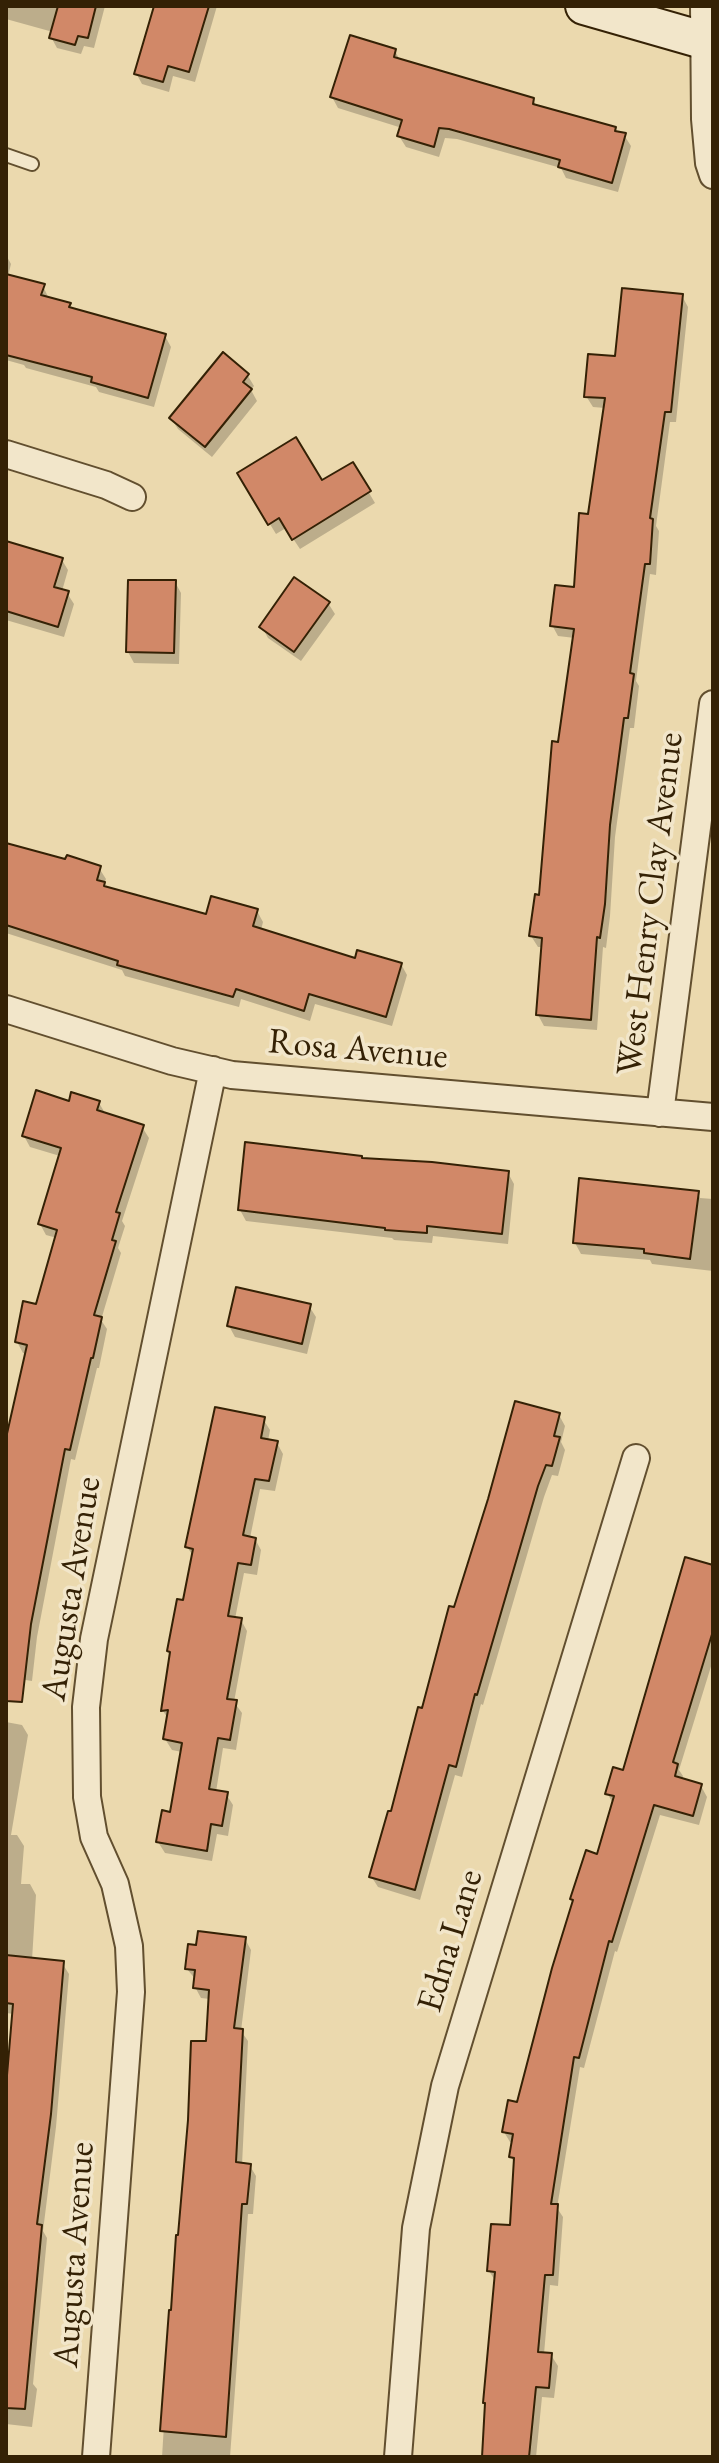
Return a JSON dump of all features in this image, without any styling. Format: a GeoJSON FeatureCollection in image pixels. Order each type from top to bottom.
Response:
{"type":"FeatureCollection","features":[{"type":"Feature","properties":{"kind":"main road"},"geometry":{"type":"LineString","coordinates":[[584,6],[707,30]]}},
{"type":"Feature","properties":{"kind":"street"},"geometry":{"type":"LineString","coordinates":[[707,30],[705,119],[713,175]]}},
{"type":"Feature","properties":{"kind":"street"},"geometry":{"type":"LineString","coordinates":[[6,454],[106,485],[132,497]]}},
{"type":"Feature","properties":{"kind":"street","name":"West Henry Clay Avenue"},"geometry":{"type":"LineString","coordinates":[[660,1113],[713,704]]}},
{"type":"Feature","properties":{"kind":"street","name":"Rosa Avenue"},"geometry":{"type":"LineString","coordinates":[[6,1009],[172,1061],[232,1075],[713,1117]]}},
{"type":"Feature","properties":{"kind":"street","name":"Augusta Avenue"},"geometry":{"type":"LineString","coordinates":[[96,2457],[131,1992],[129,1946],[115,1884],[94,1837],[89,1810],[86,1707],[94,1639],[213,1070]]}},
{"type":"Feature","properties":{"kind":"street","name":"Edna Lane"},"geometry":{"type":"LineString","coordinates":[[398,2457],[416,2228],[445,2086],[636,1458]]}},
{"type":"Feature","properties":{"kind":"lane"},"geometry":{"type":"LineString","coordinates":[[6,155],[32,164]]}},
{"type":"Feature","properties":{"kind":"building"},"geometry":{"type":"Polygon","coordinates":[[[58,6],[96,6],[88,38],[78,36],[75,45],[49,38],[58,6]]]}},
{"type":"Feature","properties":{"kind":"building"},"geometry":{"type":"Polygon","coordinates":[[[154,6],[209,6],[189,72],[168,66],[163,82],[134,74],[154,6]]]}},
{"type":"Feature","properties":{"kind":"building"},"geometry":{"type":"Polygon","coordinates":[[[350,35],[396,49],[394,57],[534,98],[533,104],[616,127],[615,131],[626,133],[612,183],[558,167],[560,160],[449,129],[439,128],[434,147],[397,136],[402,120],[330,97],[350,35]]]}},
{"type":"Feature","properties":{"kind":"building"},"geometry":{"type":"Polygon","coordinates":[[[6,274],[45,284],[41,295],[71,303],[69,307],[166,334],[148,398],[91,382],[92,377],[6,355],[6,274]]]}},
{"type":"Feature","properties":{"kind":"building"},"geometry":{"type":"Polygon","coordinates":[[[622,288],[683,294],[671,412],[665,412],[650,518],[653,519],[650,564],[645,564],[630,673],[634,674],[628,718],[624,718],[610,825],[605,904],[600,938],[597,937],[591,1020],[536,1015],[542,938],[529,936],[535,894],[539,895],[552,741],[558,742],[574,629],[550,626],[555,585],[574,587],[579,513],[588,514],[605,398],[584,397],[588,354],[615,356],[622,288]]]}},
{"type":"Feature","properties":{"kind":"building"},"geometry":{"type":"Polygon","coordinates":[[[223,352],[249,374],[243,382],[252,389],[205,447],[169,418],[223,352]]]}},
{"type":"Feature","properties":{"kind":"building"},"geometry":{"type":"Polygon","coordinates":[[[296,437],[322,480],[353,462],[371,491],[292,540],[279,518],[268,525],[237,473],[296,437]]]}},
{"type":"Feature","properties":{"kind":"building"},"geometry":{"type":"Polygon","coordinates":[[[6,541],[63,558],[54,587],[69,591],[58,627],[6,611],[6,541]]]}},
{"type":"Feature","properties":{"kind":"building"},"geometry":{"type":"Polygon","coordinates":[[[294,577],[330,602],[294,652],[259,627],[294,577]]]}},
{"type":"Feature","properties":{"kind":"building"},"geometry":{"type":"Polygon","coordinates":[[[128,580],[176,580],[174,653],[126,652],[128,580]]]}},
{"type":"Feature","properties":{"kind":"building"},"geometry":{"type":"Polygon","coordinates":[[[6,843],[65,859],[67,855],[101,866],[97,880],[105,882],[104,886],[206,914],[211,896],[258,909],[253,926],[355,958],[357,950],[402,963],[386,1017],[309,994],[304,1011],[236,989],[233,997],[117,965],[118,961],[6,925],[6,843]]]}},
{"type":"Feature","properties":{"kind":"building"},"geometry":{"type":"Polygon","coordinates":[[[36,1090],[69,1101],[71,1092],[100,1101],[97,1110],[144,1125],[116,1212],[120,1213],[112,1240],[116,1241],[94,1315],[102,1317],[70,1450],[65,1449],[31,1624],[22,1702],[6,1701],[6,1438],[27,1345],[15,1342],[23,1301],[36,1304],[57,1230],[38,1224],[61,1148],[22,1136],[36,1090]]]}},
{"type":"Feature","properties":{"kind":"building"},"geometry":{"type":"Polygon","coordinates":[[[245,1142],[362,1158],[509,1171],[502,1234],[427,1226],[427,1233],[385,1230],[238,1210],[245,1142]]]}},
{"type":"Feature","properties":{"kind":"building"},"geometry":{"type":"Polygon","coordinates":[[[579,1178],[699,1191],[690,1259],[644,1253],[644,1249],[573,1243],[579,1178]]]}},
{"type":"Feature","properties":{"kind":"building"},"geometry":{"type":"Polygon","coordinates":[[[236,1287],[311,1304],[302,1344],[227,1326],[236,1287]]]}},
{"type":"Feature","properties":{"kind":"building"},"geometry":{"type":"Polygon","coordinates":[[[515,1401],[560,1413],[554,1436],[560,1437],[552,1466],[546,1465],[538,1486],[456,1767],[449,1765],[415,1890],[369,1877],[388,1811],[391,1811],[418,1707],[422,1708],[449,1606],[454,1607],[515,1401]]]}},
{"type":"Feature","properties":{"kind":"building"},"geometry":{"type":"Polygon","coordinates":[[[215,1407],[265,1417],[261,1438],[278,1441],[269,1481],[255,1479],[243,1535],[256,1538],[251,1565],[238,1563],[228,1616],[242,1618],[227,1699],[237,1700],[230,1740],[218,1738],[209,1789],[228,1792],[222,1826],[211,1824],[207,1851],[156,1842],[162,1810],[170,1812],[182,1743],[163,1739],[168,1710],[161,1711],[170,1652],[167,1651],[177,1599],[183,1600],[193,1549],[185,1547],[215,1407]]]}},
{"type":"Feature","properties":{"kind":"building"},"geometry":{"type":"Polygon","coordinates":[[[685,1557],[713,1565],[713,1631],[673,1762],[678,1764],[675,1776],[702,1784],[693,1816],[654,1805],[612,1942],[609,1941],[579,2058],[574,2057],[551,2204],[558,2204],[553,2275],[545,2275],[538,2352],[552,2353],[549,2388],[536,2387],[529,2457],[482,2457],[483,2403],[495,2272],[487,2271],[491,2224],[510,2225],[514,2158],[509,2157],[513,2134],[502,2132],[508,2100],[517,2102],[573,1900],[570,1899],[586,1850],[597,1854],[614,1796],[605,1794],[613,1767],[623,1770],[685,1557]]]}},
{"type":"Feature","properties":{"kind":"building"},"geometry":{"type":"Polygon","coordinates":[[[198,1931],[246,1937],[234,2028],[243,2029],[236,2162],[251,2164],[247,2204],[242,2204],[226,2437],[160,2431],[188,2120],[191,2041],[206,2041],[209,1990],[193,1988],[195,1970],[185,1969],[188,1944],[196,1945],[198,1931]]]}},
{"type":"Feature","properties":{"kind":"building"},"geometry":{"type":"Polygon","coordinates":[[[6,1955],[64,1961],[51,2114],[37,2224],[42,2225],[25,2409],[6,2408],[6,2087],[13,2004],[6,2003],[6,1955]]]}}]}
